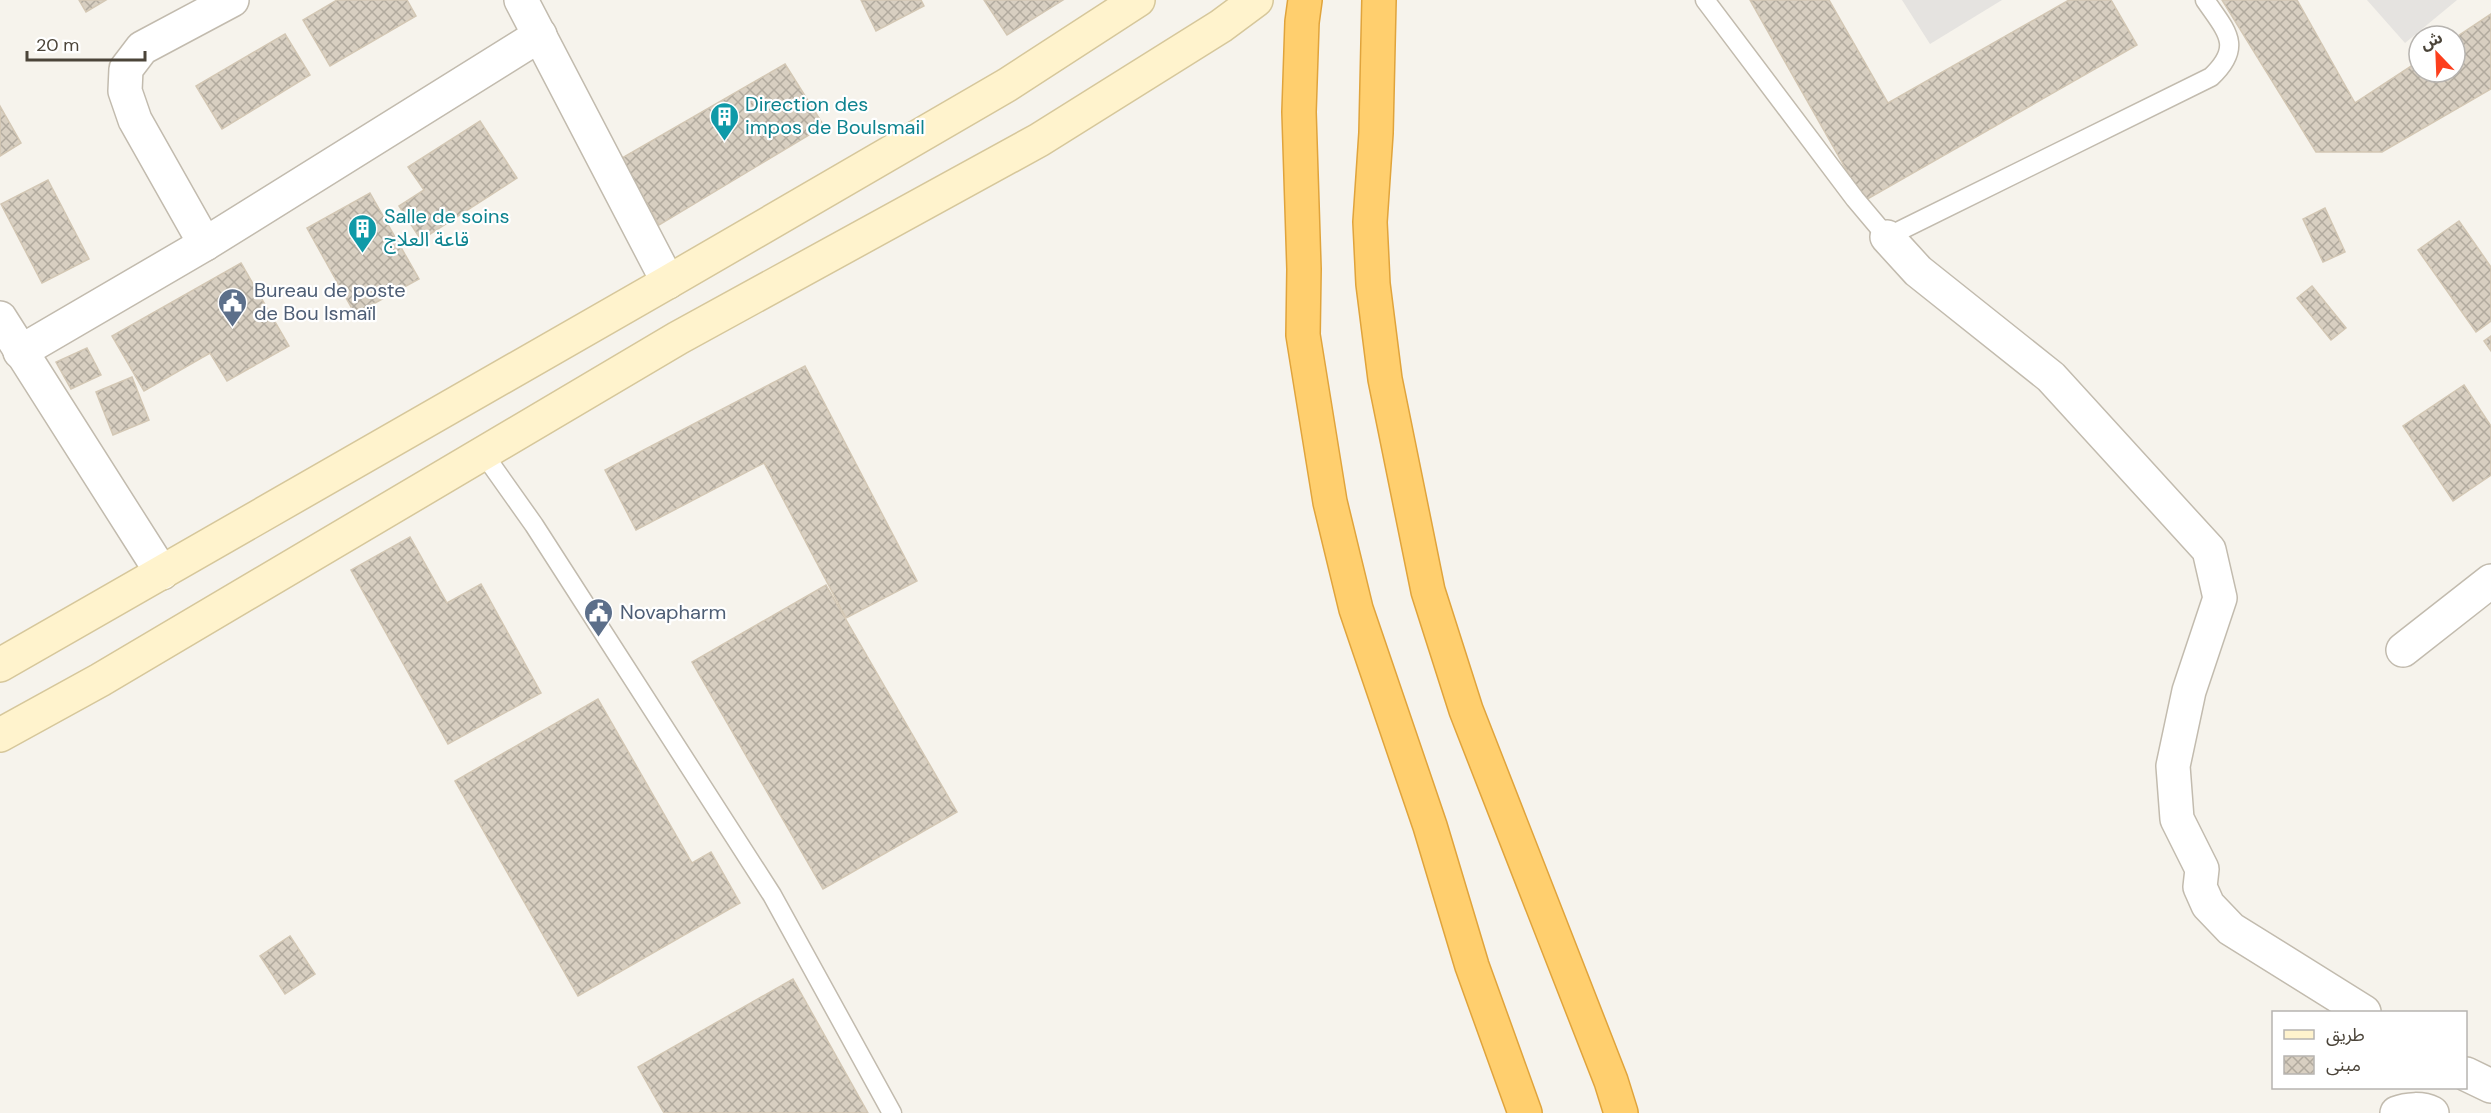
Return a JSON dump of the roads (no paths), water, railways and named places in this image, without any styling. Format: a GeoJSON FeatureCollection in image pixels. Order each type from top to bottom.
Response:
{"type":"FeatureCollection","features":[{"type":"Feature","properties":{"kind":"highway"},"geometry":{"type":"LineString","coordinates":[[1379,0],[1376,132],[1370,222],[1373,284],[1385,379],[1428,591],[1466,710],[1611,1081],[1621,1113]]}},
{"type":"Feature","properties":{"kind":"highway"},"geometry":{"type":"LineString","coordinates":[[1304,11],[1299,112],[1304,269],[1303,335],[1330,502],[1356,609],[1430,826],[1472,966],[1526,1113]]}},
{"type":"Feature","properties":{"kind":"main road"},"geometry":{"type":"LineString","coordinates":[[0,665],[1007,85],[1138,0]]}},
{"type":"Feature","properties":{"kind":"main road"},"geometry":{"type":"LineString","coordinates":[[0,735],[100,680],[678,338],[1039,140],[1221,26],[1256,0]]}},
{"type":"Feature","properties":{"kind":"street"},"geometry":{"type":"LineString","coordinates":[[205,244],[135,120],[125,91],[126,69],[142,48],[232,0]]}},
{"type":"Feature","properties":{"kind":"street"},"geometry":{"type":"LineString","coordinates":[[521,0],[668,282]]}},
{"type":"Feature","properties":{"kind":"street"},"geometry":{"type":"LineString","coordinates":[[20,352],[205,244],[540,35]]}},
{"type":"Feature","properties":{"kind":"street"},"geometry":{"type":"LineString","coordinates":[[1887,237],[1918,271],[2051,377],[2209,550],[2220,598],[2189,691],[2173,766],[2177,819],[2202,869],[2200,886],[2208,905],[2231,929],[2362,1011]]}},
{"type":"Feature","properties":{"kind":"street"},"geometry":{"type":"LineString","coordinates":[[0,318],[162,573]]}},
{"type":"Feature","properties":{"kind":"street"},"geometry":{"type":"LineString","coordinates":[[2403,650],[2491,580]]}},
{"type":"Feature","properties":{"kind":"street"},"geometry":{"type":"LineString","coordinates":[[2467,1074],[2491,1086]]}},
{"type":"Feature","properties":{"kind":"street"},"geometry":{"type":"LineString","coordinates":[[2397,1113],[2404,1110],[2432,1113]]}},
{"type":"Feature","properties":{"kind":"lane"},"geometry":{"type":"LineString","coordinates":[[1705,0],[1855,199],[1887,237],[2211,77],[2223,65],[2230,52],[2226,31],[2205,0]]}},
{"type":"Feature","properties":{"kind":"lane"},"geometry":{"type":"LineString","coordinates":[[483,453],[534,525],[772,895],[892,1113]]}},
{"type":"Feature","properties":{"kind":"place","name":"Direction des impos de BouIsmail"},"geometry":{"type":"Point","coordinates":[724,142]}},
{"type":"Feature","properties":{"kind":"place","name":"Salle de soins قاعة العلاج"},"geometry":{"type":"Point","coordinates":[363,254]}},
{"type":"Feature","properties":{"kind":"place","name":"Bureau de poste de Bou Ismaïl"},"geometry":{"type":"Point","coordinates":[233,328]}},
{"type":"Feature","properties":{"kind":"place","name":"Novapharm"},"geometry":{"type":"Point","coordinates":[599,638]}}]}
